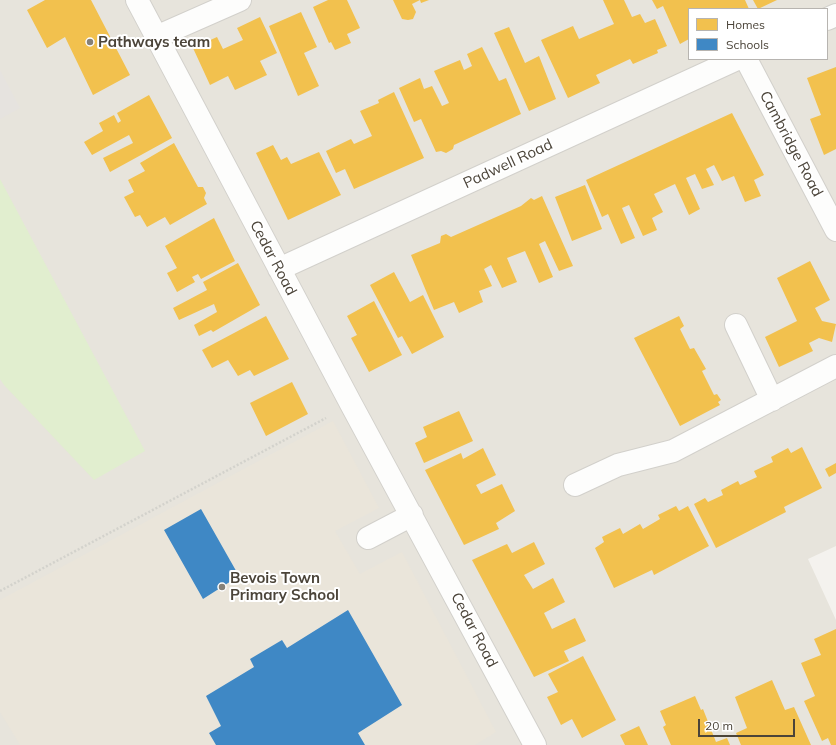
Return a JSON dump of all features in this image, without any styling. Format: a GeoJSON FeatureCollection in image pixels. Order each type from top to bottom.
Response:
{"type":"FeatureCollection","features":[{"type":"Feature","properties":{"kind":"street","name":"Cedar Road"},"geometry":{"type":"LineString","coordinates":[[137,0],[351,404],[535,745]]}},
{"type":"Feature","properties":{"kind":"street"},"geometry":{"type":"LineString","coordinates":[[156,37],[240,0]]}},
{"type":"Feature","properties":{"kind":"street","name":"Padwell Road"},"geometry":{"type":"LineString","coordinates":[[279,269],[735,60]]}},
{"type":"Feature","properties":{"kind":"street","name":"Cambridge Road"},"geometry":{"type":"LineString","coordinates":[[747,60],[836,230]]}},
{"type":"Feature","properties":{"kind":"street"},"geometry":{"type":"LineString","coordinates":[[736,325],[772,400]]}},
{"type":"Feature","properties":{"kind":"street"},"geometry":{"type":"LineString","coordinates":[[575,485],[618,465],[673,451],[836,366]]}},
{"type":"Feature","properties":{"kind":"street"},"geometry":{"type":"LineString","coordinates":[[368,538],[412,515]]}},
{"type":"Feature","properties":{"kind":"path"},"geometry":{"type":"LineString","coordinates":[[0,591],[351,404]]}},
{"type":"Feature","properties":{"kind":"shaded area"},"geometry":{"type":"Polygon","coordinates":[[[0,0],[836,0],[836,546],[808,559],[836,620],[836,745],[0,745],[0,0]]]}},
{"type":"Feature","properties":{"kind":"shaded area"},"geometry":{"type":"Polygon","coordinates":[[[0,70],[20,108],[0,119],[0,70]]]}},
{"type":"Feature","properties":{"kind":"shaded area","name":"Bevois Town Primary School"},"geometry":{"type":"Polygon","coordinates":[[[333,421],[379,508],[335,531],[360,574],[402,552],[496,732],[475,745],[20,745],[0,712],[0,600],[333,421]]]}},
{"type":"Feature","properties":{"kind":"green space"},"geometry":{"type":"Polygon","coordinates":[[[0,179],[145,451],[94,480],[0,379],[0,179]]]}},
{"type":"Feature","properties":{"kind":"building: Homes","name":"Pathways team"},"geometry":{"type":"Polygon","coordinates":[[[45,0],[91,0],[130,75],[93,95],[65,37],[47,48],[27,10],[45,0]]]}},
{"type":"Feature","properties":{"kind":"building: Homes"},"geometry":{"type":"Polygon","coordinates":[[[328,0],[347,0],[360,28],[347,34],[351,43],[335,50],[331,42],[329,43],[313,7],[328,0]]]}},
{"type":"Feature","properties":{"kind":"building: Homes"},"geometry":{"type":"Polygon","coordinates":[[[393,0],[420,0],[412,4],[416,12],[413,19],[402,19],[393,0]]]}},
{"type":"Feature","properties":{"kind":"building: Homes"},"geometry":{"type":"Polygon","coordinates":[[[420,0],[429,0],[421,3],[420,0]]]}},
{"type":"Feature","properties":{"kind":"building: Homes"},"geometry":{"type":"Polygon","coordinates":[[[603,0],[624,0],[632,17],[640,14],[645,23],[655,19],[667,46],[657,50],[658,53],[633,64],[630,59],[596,75],[600,83],[568,98],[541,40],[573,26],[579,39],[614,24],[603,0]]]}},
{"type":"Feature","properties":{"kind":"building: Homes"},"geometry":{"type":"Polygon","coordinates":[[[652,0],[745,0],[749,8],[688,8],[688,40],[680,44],[663,6],[657,9],[652,0]]]}},
{"type":"Feature","properties":{"kind":"building: Homes"},"geometry":{"type":"Polygon","coordinates":[[[753,0],[777,0],[760,8],[757,8],[753,0]]]}},
{"type":"Feature","properties":{"kind":"building: Homes"},"geometry":{"type":"Polygon","coordinates":[[[301,12],[317,47],[304,53],[319,86],[298,96],[269,26],[301,12]]]}},
{"type":"Feature","properties":{"kind":"building: Homes"},"geometry":{"type":"Polygon","coordinates":[[[260,17],[277,53],[260,61],[267,75],[235,90],[228,76],[210,85],[193,48],[217,37],[223,49],[243,40],[237,28],[260,17]]]}},
{"type":"Feature","properties":{"kind":"building: Homes"},"geometry":{"type":"Polygon","coordinates":[[[509,27],[525,63],[539,56],[556,99],[529,111],[494,33],[509,27]]]}},
{"type":"Feature","properties":{"kind":"building: Homes"},"geometry":{"type":"Polygon","coordinates":[[[482,47],[499,81],[506,78],[521,114],[454,145],[453,149],[446,153],[441,151],[436,152],[421,119],[414,122],[399,88],[420,78],[424,89],[432,86],[442,106],[449,103],[434,71],[460,60],[464,70],[472,66],[467,54],[482,47]]]}},
{"type":"Feature","properties":{"kind":"building: Homes"},"geometry":{"type":"Polygon","coordinates":[[[836,67],[836,149],[824,155],[810,119],[821,115],[807,78],[836,67]]]}},
{"type":"Feature","properties":{"kind":"building: Homes"},"geometry":{"type":"Polygon","coordinates":[[[394,92],[424,158],[354,189],[345,169],[336,173],[326,151],[351,139],[354,144],[372,136],[360,111],[379,103],[378,100],[394,92]]]}},
{"type":"Feature","properties":{"kind":"building: Homes"},"geometry":{"type":"Polygon","coordinates":[[[149,95],[172,138],[110,172],[103,158],[133,143],[129,135],[92,155],[84,142],[103,131],[99,123],[114,115],[118,123],[121,121],[117,113],[149,95]]]}},
{"type":"Feature","properties":{"kind":"building: Homes"},"geometry":{"type":"Polygon","coordinates":[[[732,113],[764,175],[754,180],[761,196],[745,202],[734,176],[722,181],[714,165],[706,169],[714,185],[702,189],[695,174],[686,178],[700,209],[689,215],[675,184],[654,194],[663,212],[652,218],[657,230],[643,236],[629,205],[622,208],[635,238],[621,244],[608,214],[602,217],[586,180],[732,113]]]}},
{"type":"Feature","properties":{"kind":"building: Homes"},"geometry":{"type":"Polygon","coordinates":[[[174,143],[198,187],[203,187],[206,193],[204,198],[207,204],[170,225],[165,217],[147,227],[140,215],[135,217],[124,197],[134,192],[128,180],[145,171],[140,163],[174,143]]]}},
{"type":"Feature","properties":{"kind":"building: Homes"},"geometry":{"type":"Polygon","coordinates":[[[273,145],[281,160],[287,157],[291,164],[319,152],[341,195],[288,220],[256,153],[273,145]]]}},
{"type":"Feature","properties":{"kind":"building: Homes"},"geometry":{"type":"Polygon","coordinates":[[[585,185],[602,229],[572,241],[555,197],[585,185]]]}},
{"type":"Feature","properties":{"kind":"building: Homes"},"geometry":{"type":"Polygon","coordinates":[[[542,196],[573,266],[559,271],[545,241],[539,244],[553,277],[539,283],[525,251],[507,258],[517,282],[502,288],[491,265],[484,269],[492,286],[479,291],[483,302],[459,313],[454,302],[434,310],[411,255],[440,243],[441,236],[446,234],[451,237],[521,206],[531,198],[534,200],[542,196]]]}},
{"type":"Feature","properties":{"kind":"building: Homes"},"geometry":{"type":"Polygon","coordinates":[[[214,218],[235,261],[201,279],[198,274],[192,277],[195,282],[177,292],[167,273],[177,268],[165,246],[214,218]]]}},
{"type":"Feature","properties":{"kind":"building: Homes"},"geometry":{"type":"Polygon","coordinates":[[[810,261],[830,300],[815,308],[822,321],[836,324],[832,342],[819,338],[809,343],[813,351],[779,367],[765,337],[797,321],[777,278],[810,261]]]}},
{"type":"Feature","properties":{"kind":"building: Homes"},"geometry":{"type":"Polygon","coordinates":[[[238,263],[260,305],[213,332],[211,330],[199,336],[194,325],[217,312],[214,304],[179,320],[173,308],[207,290],[203,282],[238,263]]]}},
{"type":"Feature","properties":{"kind":"building: Homes"},"geometry":{"type":"Polygon","coordinates":[[[394,272],[410,302],[423,295],[444,337],[412,354],[402,336],[398,338],[370,285],[394,272]]]}},
{"type":"Feature","properties":{"kind":"building: Homes"},"geometry":{"type":"Polygon","coordinates":[[[374,301],[402,355],[369,372],[351,338],[357,335],[347,316],[374,301]]]}},
{"type":"Feature","properties":{"kind":"building: Homes"},"geometry":{"type":"Polygon","coordinates":[[[266,316],[289,359],[254,376],[250,370],[238,376],[228,360],[212,368],[202,350],[266,316]]]}},
{"type":"Feature","properties":{"kind":"building: Homes"},"geometry":{"type":"Polygon","coordinates":[[[679,316],[684,326],[680,329],[690,349],[694,348],[706,369],[702,371],[714,395],[717,394],[721,400],[718,402],[720,405],[680,426],[634,338],[679,316]]]}},
{"type":"Feature","properties":{"kind":"building: Homes"},"geometry":{"type":"Polygon","coordinates":[[[292,382],[308,414],[266,436],[250,403],[292,382]]]}},
{"type":"Feature","properties":{"kind":"building: Homes"},"geometry":{"type":"Polygon","coordinates":[[[459,411],[473,441],[424,463],[415,443],[427,437],[423,427],[459,411]]]}},
{"type":"Feature","properties":{"kind":"building: Homes"},"geometry":{"type":"Polygon","coordinates":[[[802,447],[822,488],[784,507],[786,512],[716,548],[694,504],[705,498],[708,502],[723,495],[721,490],[738,481],[740,485],[757,477],[754,471],[773,462],[771,457],[788,448],[791,453],[802,447]]]}},
{"type":"Feature","properties":{"kind":"building: Homes"},"geometry":{"type":"Polygon","coordinates":[[[483,448],[496,475],[476,485],[481,494],[502,484],[515,511],[496,523],[499,529],[464,545],[425,470],[461,453],[463,459],[483,448]]]}},
{"type":"Feature","properties":{"kind":"building: Homes"},"geometry":{"type":"Polygon","coordinates":[[[836,463],[836,473],[829,477],[825,469],[836,463]]]}},
{"type":"Feature","properties":{"kind":"building: Homes"},"geometry":{"type":"Polygon","coordinates":[[[676,506],[679,511],[688,506],[709,546],[654,575],[652,570],[614,588],[595,548],[604,542],[602,537],[620,528],[623,534],[640,524],[643,529],[660,519],[658,515],[676,506]]]}},
{"type":"Feature","properties":{"kind":"building: Homes"},"geometry":{"type":"Polygon","coordinates":[[[534,542],[545,564],[524,575],[533,589],[553,578],[565,602],[544,613],[552,629],[575,618],[586,641],[564,651],[569,661],[534,677],[472,560],[507,544],[512,553],[534,542]]]}},
{"type":"Feature","properties":{"kind":"building: Homes"},"geometry":{"type":"Polygon","coordinates":[[[836,629],[836,745],[831,745],[828,738],[822,741],[804,701],[815,696],[801,663],[821,655],[814,639],[836,629]]]}},
{"type":"Feature","properties":{"kind":"building: Homes"},"geometry":{"type":"Polygon","coordinates":[[[583,656],[616,720],[582,738],[572,719],[561,725],[547,697],[558,692],[548,674],[583,656]]]}},
{"type":"Feature","properties":{"kind":"building: Homes"},"geometry":{"type":"Polygon","coordinates":[[[772,680],[785,710],[794,707],[811,745],[741,745],[736,733],[747,728],[735,697],[772,680]]]}},
{"type":"Feature","properties":{"kind":"building: Homes"},"geometry":{"type":"Polygon","coordinates":[[[695,696],[701,710],[703,709],[716,742],[727,738],[730,745],[671,745],[663,727],[666,725],[660,711],[695,696]]]}},
{"type":"Feature","properties":{"kind":"building: Homes"},"geometry":{"type":"Polygon","coordinates":[[[639,726],[648,745],[625,745],[620,735],[639,726]]]}},
{"type":"Feature","properties":{"kind":"building: Schools"},"geometry":{"type":"Polygon","coordinates":[[[201,509],[239,576],[203,599],[164,530],[201,509]]]}},
{"type":"Feature","properties":{"kind":"building: Schools"},"geometry":{"type":"Polygon","coordinates":[[[348,610],[402,705],[358,733],[365,745],[216,745],[209,733],[221,726],[206,696],[254,667],[250,659],[282,640],[287,648],[348,610]]]}},
{"type":"Feature","properties":{"kind":"place","name":"Pathways team"},"geometry":{"type":"Point","coordinates":[90,42]}},
{"type":"Feature","properties":{"kind":"place","name":"Bevois Town Primary School"},"geometry":{"type":"Point","coordinates":[222,587]}}]}
